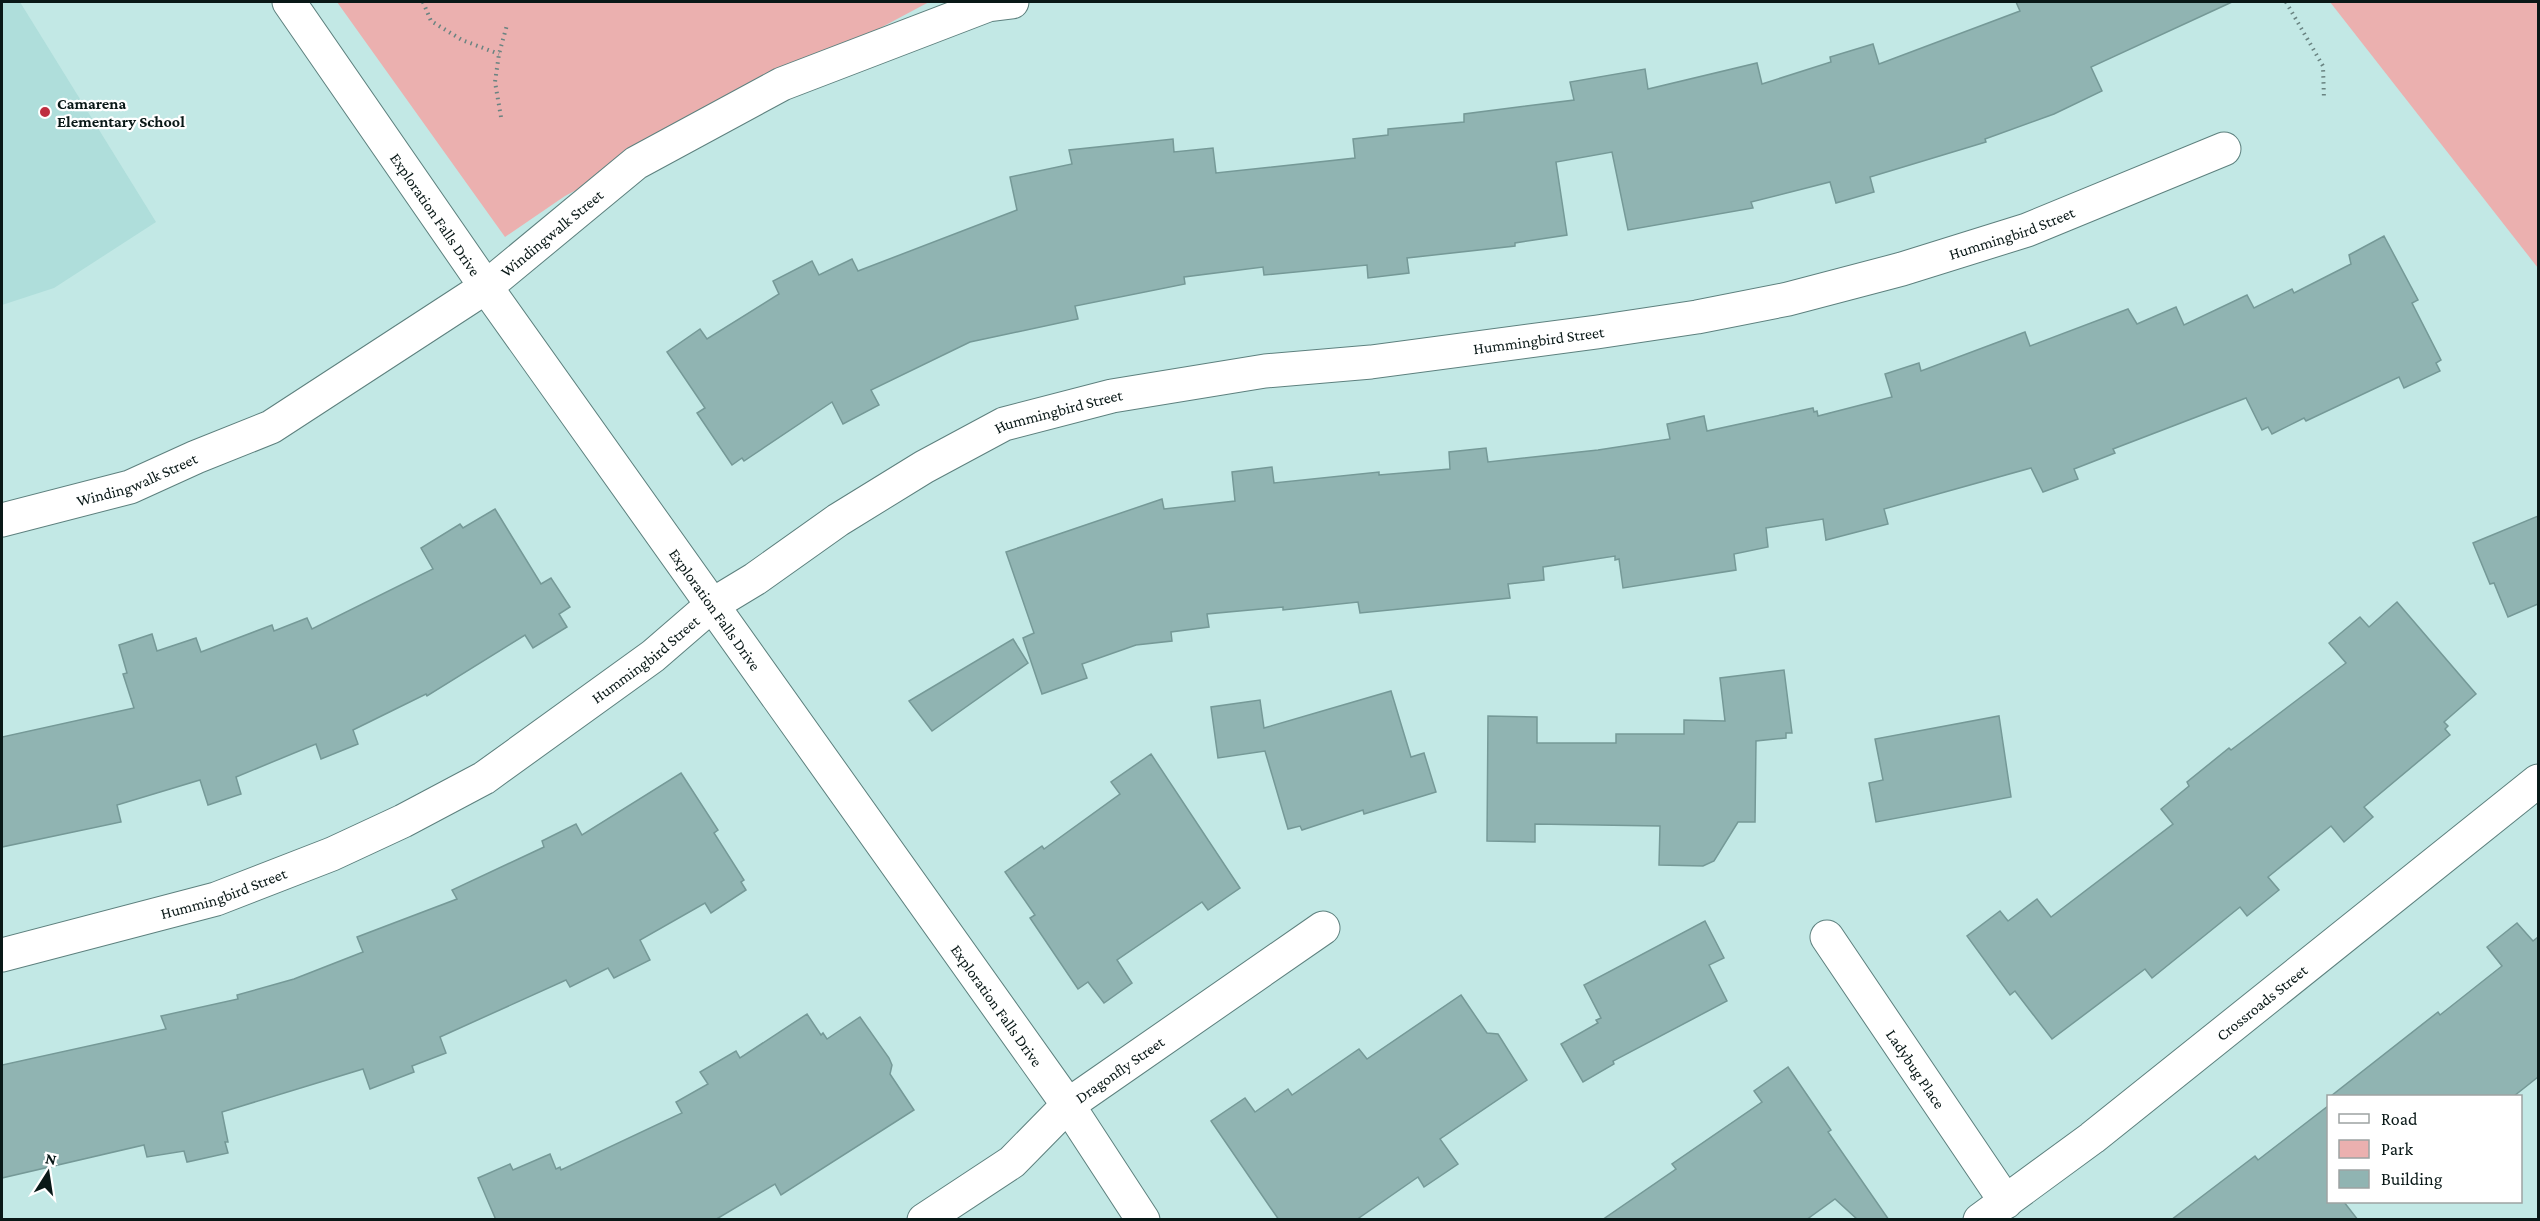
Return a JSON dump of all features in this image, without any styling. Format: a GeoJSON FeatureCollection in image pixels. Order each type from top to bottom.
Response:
{"type":"FeatureCollection","features":[{"type":"Feature","properties":{"kind":"street","name":"Exploration Falls Drive"},"geometry":{"type":"LineString","coordinates":[[289,2],[486,287],[1068,1105],[1143,1220]]}},
{"type":"Feature","properties":{"kind":"street","name":"Windingwalk Street"},"geometry":{"type":"LineString","coordinates":[[2,520],[130,488],[196,457],[271,427],[486,287],[636,164],[771,89],[988,5],[1012,2]]}},
{"type":"Feature","properties":{"kind":"street","name":"Hummingbird Street"},"geometry":{"type":"LineString","coordinates":[[2,955],[216,899],[332,854],[403,821],[484,778],[653,656],[712,605],[755,579],[857,508],[924,467],[1004,424],[1112,396],[1265,371],[1371,362],[1542,339],[1697,317],[1788,299],[1902,269],[2018,232],[2224,149]]}},
{"type":"Feature","properties":{"kind":"street","name":"Crossroads Street"},"geometry":{"type":"LineString","coordinates":[[1993,1211],[2092,1138],[2538,781]]}},
{"type":"Feature","properties":{"kind":"street","name":"Dragonfly Street"},"geometry":{"type":"LineString","coordinates":[[924,1220],[1012,1162],[1068,1105],[1323,928]]}},
{"type":"Feature","properties":{"kind":"street","name":"Ladybug Place"},"geometry":{"type":"LineString","coordinates":[[1827,937],[1993,1211]]}},
{"type":"Feature","properties":{"kind":"path"},"geometry":{"type":"LineString","coordinates":[[423,2],[431,21],[462,40],[499,54]]}},
{"type":"Feature","properties":{"kind":"path"},"geometry":{"type":"LineString","coordinates":[[2286,2],[2323,66],[2324,100]]}},
{"type":"Feature","properties":{"kind":"path"},"geometry":{"type":"LineString","coordinates":[[501,117],[495,82],[499,54],[507,25]]}},
{"type":"Feature","properties":{"kind":"shaded area","name":"Camarena Elementary School"},"geometry":{"type":"Polygon","coordinates":[[[2,2],[20,2],[156,222],[54,288],[2,305],[2,2]]]}},
{"type":"Feature","properties":{"kind":"green space"},"geometry":{"type":"Polygon","coordinates":[[[337,2],[929,2],[565,196],[505,237],[337,2]]]}},
{"type":"Feature","properties":{"kind":"green space"},"geometry":{"type":"Polygon","coordinates":[[[2330,2],[2538,2],[2538,268],[2330,2]]]}},
{"type":"Feature","properties":{"kind":"building"},"geometry":{"type":"Polygon","coordinates":[[[2016,2],[2232,2],[2091,67],[2102,91],[2054,114],[1985,139],[1986,142],[1870,177],[1874,192],[1836,203],[1830,182],[1751,202],[1753,208],[1628,230],[1612,152],[1556,162],[1567,235],[1515,243],[1515,246],[1407,258],[1409,273],[1368,278],[1367,265],[1264,275],[1263,267],[1184,277],[1185,284],[1075,306],[1078,319],[970,342],[871,390],[879,405],[843,424],[832,402],[744,461],[742,458],[732,465],[697,413],[705,408],[667,352],[700,329],[707,339],[779,294],[773,281],[812,261],[819,275],[852,259],[858,271],[1017,210],[1010,177],[1072,164],[1069,150],[1173,139],[1174,152],[1213,148],[1216,173],[1355,158],[1353,139],[1388,135],[1388,129],[1464,122],[1464,114],[1574,100],[1570,82],[1645,69],[1648,89],[1757,63],[1762,84],[1831,62],[1830,57],[1873,44],[1879,64],[2020,11],[2016,2]]]}},
{"type":"Feature","properties":{"kind":"building"},"geometry":{"type":"Polygon","coordinates":[[[2384,236],[2418,300],[2412,303],[2441,360],[2436,363],[2440,371],[2404,388],[2399,377],[2306,421],[2304,418],[2272,434],[2268,427],[2262,430],[2246,398],[2113,449],[2115,453],[2074,469],[2078,479],[2043,492],[2031,468],[1884,509],[1888,524],[1826,540],[1823,519],[1766,528],[1768,547],[1734,554],[1736,570],[1623,588],[1619,559],[1615,560],[1615,556],[1543,567],[1544,580],[1508,584],[1510,598],[1360,613],[1358,602],[1283,610],[1283,607],[1207,614],[1209,627],[1171,632],[1172,641],[1136,645],[1082,664],[1087,678],[1042,694],[1023,638],[1034,633],[1006,552],[1162,499],[1164,509],[1235,501],[1232,472],[1272,467],[1274,483],[1379,472],[1379,475],[1450,469],[1449,452],[1486,448],[1488,462],[1598,450],[1670,439],[1667,424],[1704,416],[1707,431],[1813,408],[1814,412],[1817,411],[1818,416],[1892,397],[1885,374],[1919,363],[1921,371],[2025,332],[2030,346],[2128,309],[2137,324],[2176,307],[2184,325],[2247,295],[2254,308],[2292,289],[2294,293],[2351,264],[2349,255],[2384,236]]]}},
{"type":"Feature","properties":{"kind":"building"},"geometry":{"type":"Polygon","coordinates":[[[495,509],[541,584],[551,578],[570,607],[559,614],[567,627],[533,648],[525,635],[427,696],[426,694],[353,730],[358,744],[321,759],[316,744],[236,777],[241,794],[208,805],[200,780],[117,805],[121,822],[2,847],[2,737],[134,708],[123,674],[127,673],[119,645],[152,634],[157,651],[196,638],[201,652],[272,625],[274,631],[307,618],[312,629],[433,569],[421,548],[460,524],[463,528],[495,509]]]}},
{"type":"Feature","properties":{"kind":"building"},"geometry":{"type":"Polygon","coordinates":[[[2538,516],[2538,604],[2508,617],[2494,583],[2490,584],[2473,543],[2538,516]]]}},
{"type":"Feature","properties":{"kind":"building"},"geometry":{"type":"Polygon","coordinates":[[[2397,602],[2476,694],[2444,722],[2448,726],[2445,729],[2450,735],[2364,807],[2373,817],[2344,842],[2331,826],[2268,877],[2279,890],[2247,916],[2240,907],[2152,978],[2145,969],[2052,1039],[2015,991],[2010,995],[1967,936],[2000,911],[2008,921],[2037,899],[2051,917],[2173,824],[2161,809],[2189,786],[2187,782],[2229,748],[2231,750],[2346,663],[2329,643],[2360,617],[2369,627],[2397,602]]]}},
{"type":"Feature","properties":{"kind":"building"},"geometry":{"type":"Polygon","coordinates":[[[1013,639],[1028,663],[932,731],[909,701],[1013,639]]]}},
{"type":"Feature","properties":{"kind":"building"},"geometry":{"type":"Polygon","coordinates":[[[1784,670],[1792,733],[1786,733],[1786,738],[1756,741],[1755,822],[1738,822],[1714,861],[1703,866],[1659,865],[1660,826],[1535,824],[1535,842],[1487,841],[1488,716],[1537,717],[1537,743],[1616,743],[1616,734],[1684,734],[1684,720],[1725,721],[1720,678],[1784,670]]]}},
{"type":"Feature","properties":{"kind":"building"},"geometry":{"type":"Polygon","coordinates":[[[1391,691],[1411,757],[1424,753],[1436,792],[1364,814],[1363,810],[1302,830],[1300,826],[1288,829],[1265,751],[1218,758],[1211,707],[1260,700],[1264,728],[1391,691]]]}},
{"type":"Feature","properties":{"kind":"building"},"geometry":{"type":"Polygon","coordinates":[[[1999,716],[2011,797],[1876,822],[1869,783],[1883,780],[1875,739],[1999,716]]]}},
{"type":"Feature","properties":{"kind":"building"},"geometry":{"type":"Polygon","coordinates":[[[1151,754],[1240,888],[1208,910],[1202,902],[1117,960],[1132,983],[1104,1003],[1088,982],[1078,989],[1030,918],[1035,915],[1005,872],[1042,846],[1044,849],[1120,794],[1111,782],[1151,754]]]}},
{"type":"Feature","properties":{"kind":"building"},"geometry":{"type":"Polygon","coordinates":[[[681,773],[718,830],[714,833],[744,880],[741,882],[746,890],[711,913],[705,903],[640,940],[650,960],[614,978],[608,968],[570,987],[566,980],[440,1037],[446,1053],[412,1066],[414,1072],[370,1089],[363,1069],[222,1112],[228,1153],[187,1162],[184,1151],[147,1157],[144,1145],[2,1178],[2,1065],[166,1029],[161,1016],[238,999],[237,995],[294,979],[363,952],[357,937],[457,899],[452,890],[544,847],[542,841],[576,824],[582,835],[681,773]]]}},
{"type":"Feature","properties":{"kind":"building"},"geometry":{"type":"Polygon","coordinates":[[[1705,921],[1724,958],[1709,965],[1727,1001],[1613,1061],[1614,1064],[1583,1082],[1561,1044],[1598,1023],[1596,1020],[1601,1018],[1584,985],[1705,921]]]}},
{"type":"Feature","properties":{"kind":"building"},"geometry":{"type":"Polygon","coordinates":[[[2517,923],[2533,941],[2538,937],[2538,1077],[2515,1095],[2332,1095],[2438,1012],[2440,1015],[2502,966],[2487,947],[2517,923]]]}},
{"type":"Feature","properties":{"kind":"building"},"geometry":{"type":"Polygon","coordinates":[[[1461,995],[1487,1033],[1498,1034],[1527,1080],[1440,1139],[1458,1164],[1424,1187],[1418,1177],[1356,1220],[1279,1220],[1211,1121],[1245,1098],[1255,1112],[1288,1089],[1292,1095],[1359,1049],[1367,1059],[1461,995]]]}},
{"type":"Feature","properties":{"kind":"building"},"geometry":{"type":"Polygon","coordinates":[[[807,1014],[821,1035],[823,1033],[827,1039],[860,1017],[889,1058],[892,1065],[890,1074],[914,1110],[781,1195],[775,1184],[715,1220],[496,1220],[478,1178],[510,1164],[513,1170],[550,1154],[556,1169],[560,1167],[561,1170],[682,1113],[676,1102],[708,1084],[700,1072],[736,1051],[740,1058],[807,1014]]]}},
{"type":"Feature","properties":{"kind":"building"},"geometry":{"type":"Polygon","coordinates":[[[1788,1067],[1831,1130],[1828,1132],[1889,1220],[1858,1220],[1835,1199],[1806,1220],[1602,1220],[1676,1169],[1672,1164],[1762,1102],[1754,1091],[1788,1067]]]}},
{"type":"Feature","properties":{"kind":"building"},"geometry":{"type":"Polygon","coordinates":[[[2327,1107],[2327,1203],[2345,1203],[2358,1220],[2171,1220],[2255,1156],[2258,1160],[2327,1107]]]}},
{"type":"Feature","properties":{"kind":"place","name":"Camarena Elementary School"},"geometry":{"type":"Point","coordinates":[45,112]}}]}
